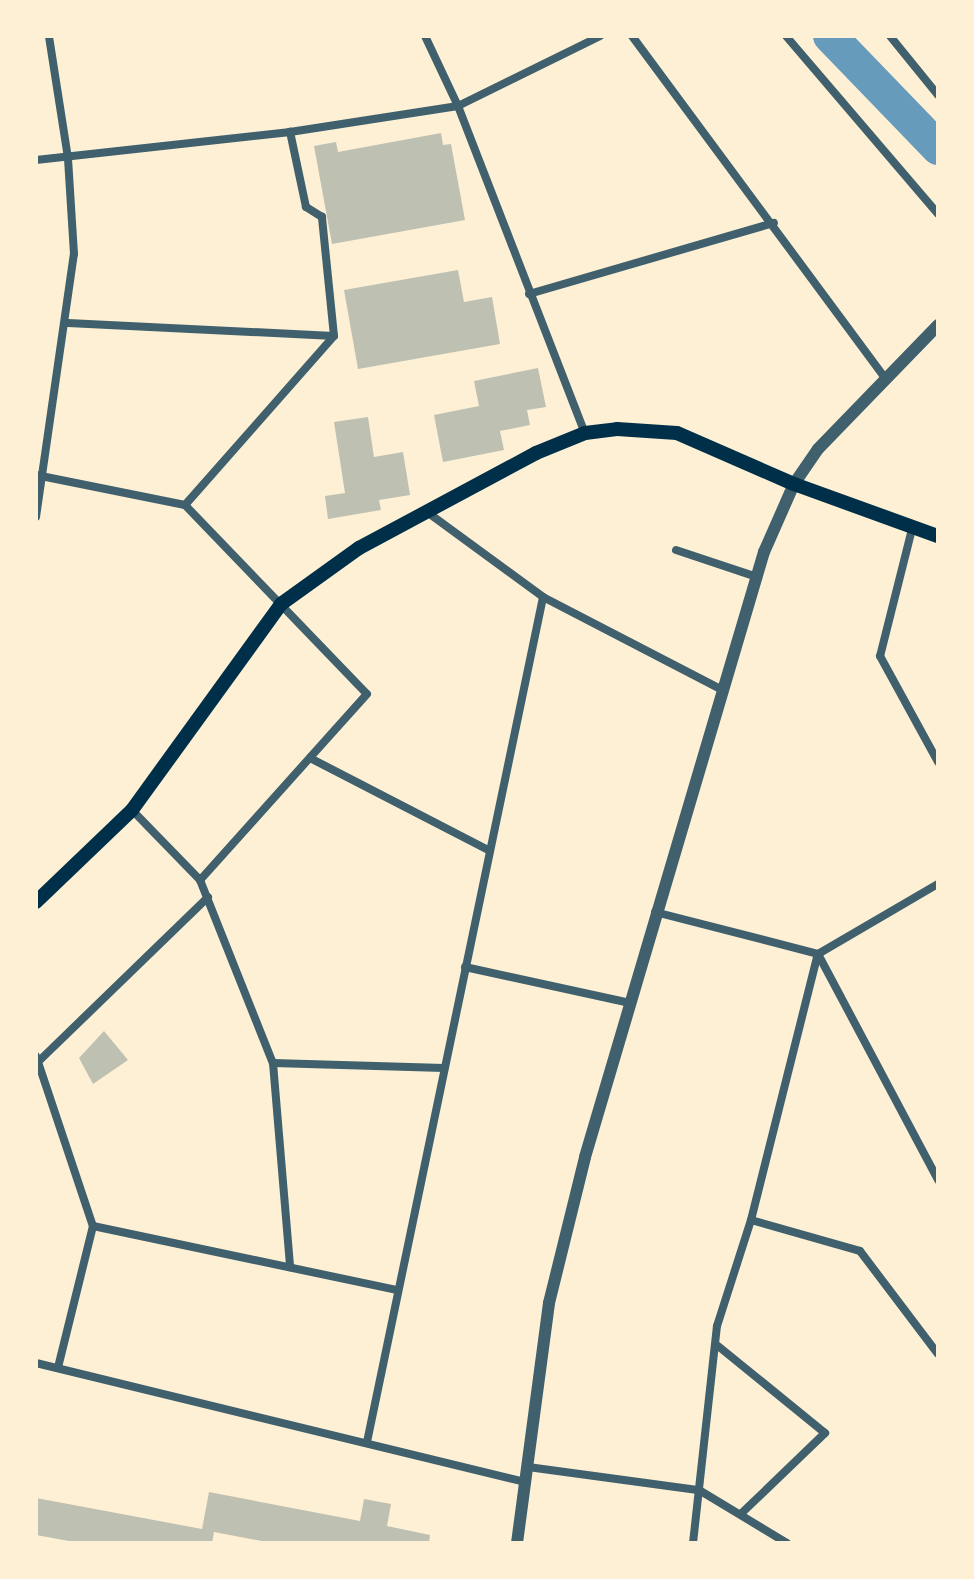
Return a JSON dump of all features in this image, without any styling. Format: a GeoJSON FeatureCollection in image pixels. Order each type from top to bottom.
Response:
{"type":"FeatureCollection","features":[{"type":"Feature","properties":{"kind":"main road"},"geometry":{"type":"LineString","coordinates":[[36,902],[132,810],[281,604],[359,548],[536,453],[585,433],[617,429],[677,433],[794,484],[938,536]]}},
{"type":"Feature","properties":{"kind":"street"},"geometry":{"type":"LineString","coordinates":[[36,517],[39,475],[68,323],[74,254],[68,158],[49,36]]}},
{"type":"Feature","properties":{"kind":"street"},"geometry":{"type":"LineString","coordinates":[[425,36],[458,106],[585,433]]}},
{"type":"Feature","properties":{"kind":"street"},"geometry":{"type":"LineString","coordinates":[[36,160],[290,132],[458,106],[600,36]]}},
{"type":"Feature","properties":{"kind":"street"},"geometry":{"type":"LineString","coordinates":[[632,36],[774,223],[884,377]]}},
{"type":"Feature","properties":{"kind":"street"},"geometry":{"type":"LineString","coordinates":[[786,36],[938,214]]}},
{"type":"Feature","properties":{"kind":"street"},"geometry":{"type":"LineString","coordinates":[[890,36],[938,95]]}},
{"type":"Feature","properties":{"kind":"street"},"geometry":{"type":"LineString","coordinates":[[185,505],[334,336],[322,217],[306,207],[290,132]]}},
{"type":"Feature","properties":{"kind":"street"},"geometry":{"type":"LineString","coordinates":[[529,294],[774,223]]}},
{"type":"Feature","properties":{"kind":"street"},"geometry":{"type":"LineString","coordinates":[[68,323],[334,336]]}},
{"type":"Feature","properties":{"kind":"street"},"geometry":{"type":"LineString","coordinates":[[517,1543],[549,1303],[655,912],[757,577],[794,484],[818,449],[884,377],[938,325]]}},
{"type":"Feature","properties":{"kind":"street"},"geometry":{"type":"LineString","coordinates":[[39,475],[185,505],[367,694],[200,880]]}},
{"type":"Feature","properties":{"kind":"street"},"geometry":{"type":"LineString","coordinates":[[426,511],[543,597],[724,691]]}},
{"type":"Feature","properties":{"kind":"street"},"geometry":{"type":"LineString","coordinates":[[912,529],[880,656],[938,762]]}},
{"type":"Feature","properties":{"kind":"street"},"geometry":{"type":"LineString","coordinates":[[676,550],[757,577]]}},
{"type":"Feature","properties":{"kind":"street"},"geometry":{"type":"LineString","coordinates":[[367,1442],[396,1290],[543,597]]}},
{"type":"Feature","properties":{"kind":"street"},"geometry":{"type":"LineString","coordinates":[[310,758],[488,850]]}},
{"type":"Feature","properties":{"kind":"street"},"geometry":{"type":"LineString","coordinates":[[132,810],[200,880],[273,1063],[290,1267]]}},
{"type":"Feature","properties":{"kind":"street"},"geometry":{"type":"LineString","coordinates":[[655,912],[818,954],[938,884]]}},
{"type":"Feature","properties":{"kind":"street"},"geometry":{"type":"LineString","coordinates":[[58,1367],[93,1226],[38,1058],[208,897]]}},
{"type":"Feature","properties":{"kind":"street"},"geometry":{"type":"LineString","coordinates":[[818,954],[938,1180]]}},
{"type":"Feature","properties":{"kind":"street"},"geometry":{"type":"LineString","coordinates":[[693,1543],[718,1346],[717,1326],[751,1220],[818,954]]}},
{"type":"Feature","properties":{"kind":"street"},"geometry":{"type":"LineString","coordinates":[[465,967],[630,1003]]}},
{"type":"Feature","properties":{"kind":"street"},"geometry":{"type":"LineString","coordinates":[[273,1063],[444,1068]]}},
{"type":"Feature","properties":{"kind":"street"},"geometry":{"type":"LineString","coordinates":[[751,1220],[860,1251],[938,1354]]}},
{"type":"Feature","properties":{"kind":"street"},"geometry":{"type":"LineString","coordinates":[[93,1226],[396,1290]]}},
{"type":"Feature","properties":{"kind":"street"},"geometry":{"type":"LineString","coordinates":[[718,1346],[825,1433],[742,1513]]}},
{"type":"Feature","properties":{"kind":"street"},"geometry":{"type":"LineString","coordinates":[[36,1363],[525,1482]]}},
{"type":"Feature","properties":{"kind":"street"},"geometry":{"type":"LineString","coordinates":[[528,1467],[699,1490],[742,1513],[787,1543]]}},
{"type":"Feature","properties":{"kind":"street"},"geometry":{"type":"LineString","coordinates":[[767,1543],[772,1532]]}},
{"type":"Feature","properties":{"kind":"building"},"geometry":{"type":"Polygon","coordinates":[[[441,133],[443,145],[451,144],[465,220],[332,244],[314,146],[336,142],[338,152],[441,133]]]}},
{"type":"Feature","properties":{"kind":"building"},"geometry":{"type":"Polygon","coordinates":[[[458,270],[464,302],[492,297],[500,344],[358,369],[344,290],[458,270]]]}},
{"type":"Feature","properties":{"kind":"building"},"geometry":{"type":"Polygon","coordinates":[[[538,368],[546,407],[527,410],[530,425],[500,431],[504,450],[443,462],[434,415],[479,406],[474,381],[538,368]]]}},
{"type":"Feature","properties":{"kind":"building"},"geometry":{"type":"Polygon","coordinates":[[[368,417],[374,457],[403,452],[410,495],[379,500],[381,510],[328,519],[325,496],[345,493],[334,422],[368,417]]]}},
{"type":"Feature","properties":{"kind":"building"},"geometry":{"type":"Polygon","coordinates":[[[104,1031],[128,1060],[93,1084],[79,1058],[104,1031]]]}},
{"type":"Feature","properties":{"kind":"building"},"geometry":{"type":"Polygon","coordinates":[[[209,1492],[360,1521],[364,1499],[391,1504],[387,1526],[430,1535],[429,1543],[272,1543],[214,1532],[212,1543],[80,1543],[36,1535],[36,1498],[202,1529],[209,1492]]]}},
{"type":"Feature","properties":{"kind":"waterway"},"geometry":{"type":"LineString","coordinates":[[830,36],[938,148]]}}]}
